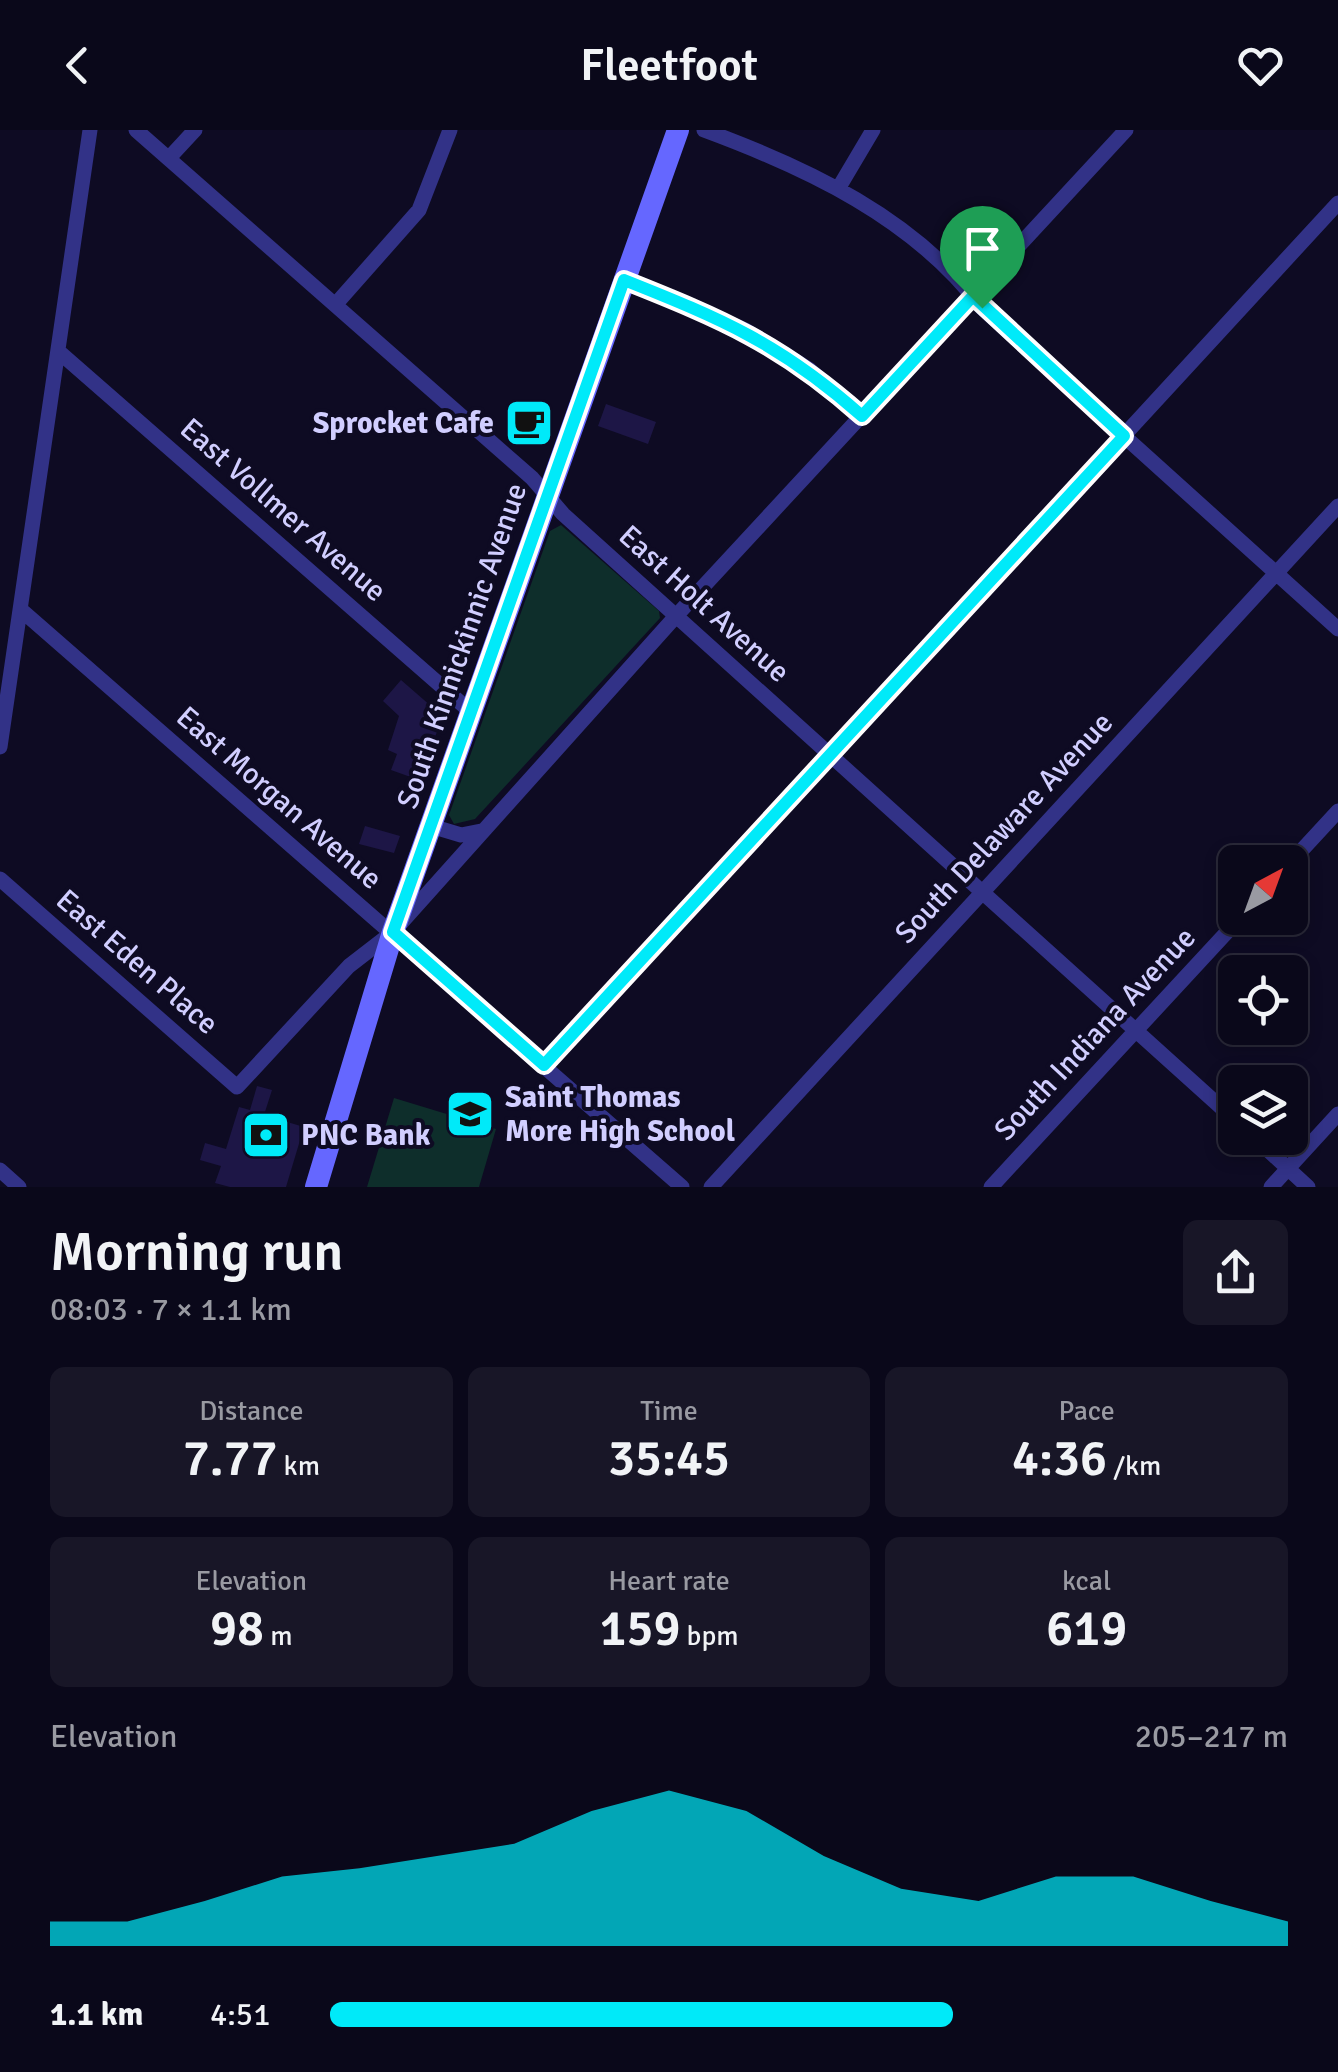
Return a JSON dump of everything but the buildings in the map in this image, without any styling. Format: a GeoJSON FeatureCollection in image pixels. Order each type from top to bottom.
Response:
{"type":"FeatureCollection","features":[{"type":"Feature","properties":{"kind":"main road","name":"South Kinnickinnic Avenue"},"geometry":{"type":"LineString","coordinates":[[316,1187],[393,932],[678,130]]}},
{"type":"Feature","properties":{"kind":"street"},"geometry":{"type":"LineString","coordinates":[[0,748],[90,130]]}},
{"type":"Feature","properties":{"kind":"street","name":"East Holt Avenue"},"geometry":{"type":"LineString","coordinates":[[136,130],[547,495],[563,514],[1218,1105]]}},
{"type":"Feature","properties":{"kind":"street"},"geometry":{"type":"LineString","coordinates":[[169,158],[194,130]]}},
{"type":"Feature","properties":{"kind":"street"},"geometry":{"type":"LineString","coordinates":[[335,305],[419,210],[450,130]]}},
{"type":"Feature","properties":{"kind":"street"},"geometry":{"type":"LineString","coordinates":[[704,130],[772,156],[838,189],[932,254],[1124,436],[1338,629]]}},
{"type":"Feature","properties":{"kind":"street"},"geometry":{"type":"LineString","coordinates":[[838,189],[874,130]]}},
{"type":"Feature","properties":{"kind":"street"},"geometry":{"type":"LineString","coordinates":[[393,932],[1117,133]]}},
{"type":"Feature","properties":{"kind":"street"},"geometry":{"type":"LineString","coordinates":[[544,1065],[1338,203]]}},
{"type":"Feature","properties":{"kind":"street"},"geometry":{"type":"LineString","coordinates":[[624,280],[745,330],[810,370],[862,416]]}},
{"type":"Feature","properties":{"kind":"street","name":"East Vollmer Avenue"},"geometry":{"type":"LineString","coordinates":[[58,351],[472,712]]}},
{"type":"Feature","properties":{"kind":"street","name":"South Delaware Avenue"},"geometry":{"type":"LineString","coordinates":[[711,1187],[1338,506]]}},
{"type":"Feature","properties":{"kind":"street","name":"East Morgan Avenue"},"geometry":{"type":"LineString","coordinates":[[20,609],[682,1187]]}},
{"type":"Feature","properties":{"kind":"street"},"geometry":{"type":"LineString","coordinates":[[1307,845],[1338,811]]}},
{"type":"Feature","properties":{"kind":"street"},"geometry":{"type":"LineString","coordinates":[[431,826],[461,835],[481,831]]}},
{"type":"Feature","properties":{"kind":"street","name":"East Eden Place"},"geometry":{"type":"LineString","coordinates":[[0,879],[236,1087],[349,966],[393,932]]}},
{"type":"Feature","properties":{"kind":"street","name":"South Indiana Avenue"},"geometry":{"type":"LineString","coordinates":[[992,1187],[1224,935]]}},
{"type":"Feature","properties":{"kind":"street"},"geometry":{"type":"LineString","coordinates":[[1270,1187],[1338,1114]]}},
{"type":"Feature","properties":{"kind":"street"},"geometry":{"type":"LineString","coordinates":[[1274,1155],[1308,1187]]}},
{"type":"Feature","properties":{"kind":"street"},"geometry":{"type":"LineString","coordinates":[[0,1170],[19,1187]]}},
{"type":"Feature","properties":{"kind":"green space"},"geometry":{"type":"Polygon","coordinates":[[[561,525],[659,611],[660,618],[475,819],[454,824],[449,815],[550,531],[561,525]]]}},
{"type":"Feature","properties":{"kind":"green space"},"geometry":{"type":"Polygon","coordinates":[[[394,1098],[496,1129],[479,1187],[367,1187],[394,1098]]]}},
{"type":"Feature","properties":{"kind":"place","name":"Sprocket Cafe"},"geometry":{"type":"Point","coordinates":[529,423]}},
{"type":"Feature","properties":{"kind":"place","name":"Saint Thomas More High School"},"geometry":{"type":"Point","coordinates":[470,1114]}},
{"type":"Feature","properties":{"kind":"place","name":"PNC Bank"},"geometry":{"type":"Point","coordinates":[266,1135]}},
{"type":"Feature","properties":{"kind":"route"},"geometry":{"type":"LineString","coordinates":[[624,280],[745,330],[810,370],[862,416],[973,296],[982,308],[1124,436],[544,1065],[393,932],[624,280]]}}]}
